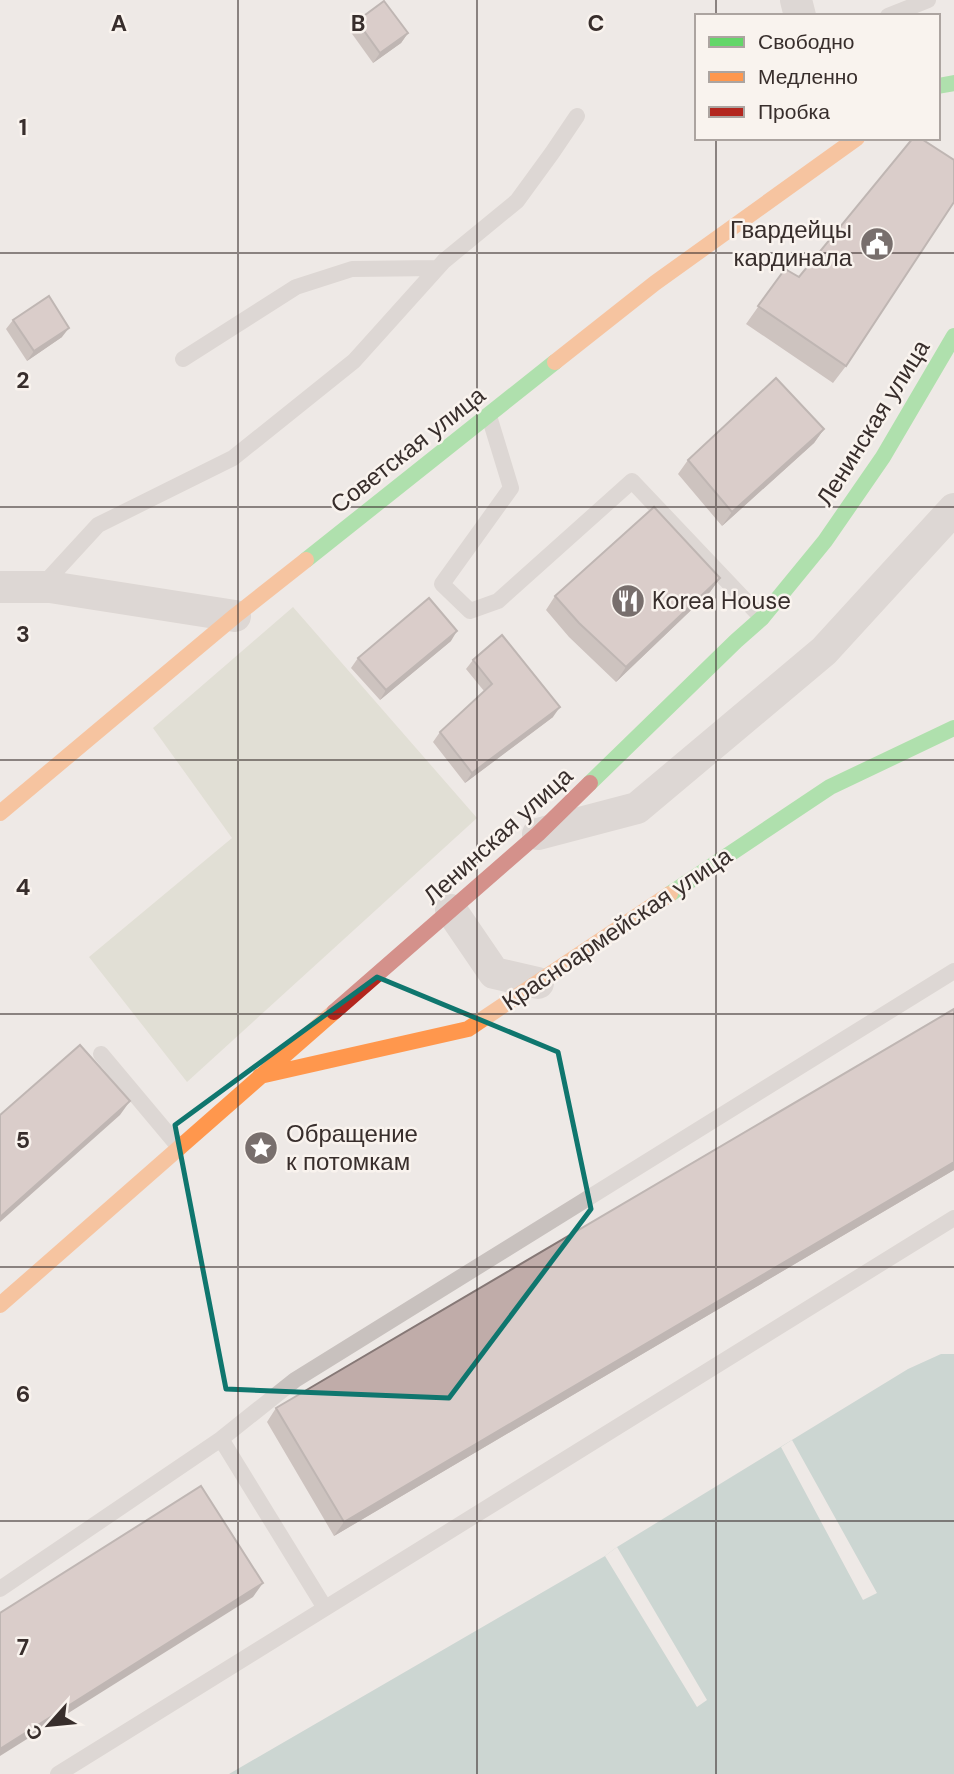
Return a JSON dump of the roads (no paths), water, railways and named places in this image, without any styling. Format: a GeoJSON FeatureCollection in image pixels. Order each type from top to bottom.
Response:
{"type":"FeatureCollection","features":[{"type":"Feature","properties":{"kind":"main road","name":"Советская улица"},"geometry":{"type":"LineString","coordinates":[[0,813],[235,616],[655,283],[854,140]]}},
{"type":"Feature","properties":{"kind":"main road","name":"Ленинская улица"},"geometry":{"type":"LineString","coordinates":[[1,1302],[538,834],[762,618],[825,541],[883,457],[954,336]]}},
{"type":"Feature","properties":{"kind":"main road","name":"Красноармейская улица"},"geometry":{"type":"LineString","coordinates":[[260,1076],[468,1029],[830,787],[954,728]]}},
{"type":"Feature","properties":{"kind":"street"},"geometry":{"type":"LineString","coordinates":[[538,834],[636,808],[824,651],[954,509]]}},
{"type":"Feature","properties":{"kind":"street"},"geometry":{"type":"LineString","coordinates":[[0,587],[41,587],[235,616]]}},
{"type":"Feature","properties":{"kind":"street"},"geometry":{"type":"LineString","coordinates":[[451,910],[494,973],[538,983]]}},
{"type":"Feature","properties":{"kind":"lane"},"geometry":{"type":"LineString","coordinates":[[893,14],[928,0]]}},
{"type":"Feature","properties":{"kind":"lane"},"geometry":{"type":"LineString","coordinates":[[41,587],[98,525],[233,458],[354,361],[444,261],[517,201],[577,116]]}},
{"type":"Feature","properties":{"kind":"lane"},"geometry":{"type":"LineString","coordinates":[[183,359],[296,287],[352,269],[437,268]]}},
{"type":"Feature","properties":{"kind":"lane"},"geometry":{"type":"LineString","coordinates":[[489,415],[511,488],[442,584],[470,611],[498,601],[632,481],[762,618]]}},
{"type":"Feature","properties":{"kind":"lane"},"geometry":{"type":"LineString","coordinates":[[0,1589],[220,1439],[295,1380],[954,971]]}},
{"type":"Feature","properties":{"kind":"lane"},"geometry":{"type":"LineString","coordinates":[[101,1054],[179,1147]]}},
{"type":"Feature","properties":{"kind":"lane"},"geometry":{"type":"LineString","coordinates":[[58,1774],[954,1218]]}},
{"type":"Feature","properties":{"kind":"lane"},"geometry":{"type":"LineString","coordinates":[[220,1439],[325,1608]]}},
{"type":"Feature","properties":{"kind":"water"},"geometry":{"type":"Polygon","coordinates":[[[941,1354],[954,1354],[954,1774],[229,1774],[605,1556],[908,1369],[941,1354]]]}},
{"type":"Feature","properties":{"kind":"place","name":"Гвардейцы кардинала"},"geometry":{"type":"Point","coordinates":[877,244]}},
{"type":"Feature","properties":{"kind":"place","name":"Korea House"},"geometry":{"type":"Point","coordinates":[628,601]}},
{"type":"Feature","properties":{"kind":"place","name":"Обращение к потомкам"},"geometry":{"type":"Point","coordinates":[261,1148]}}]}
